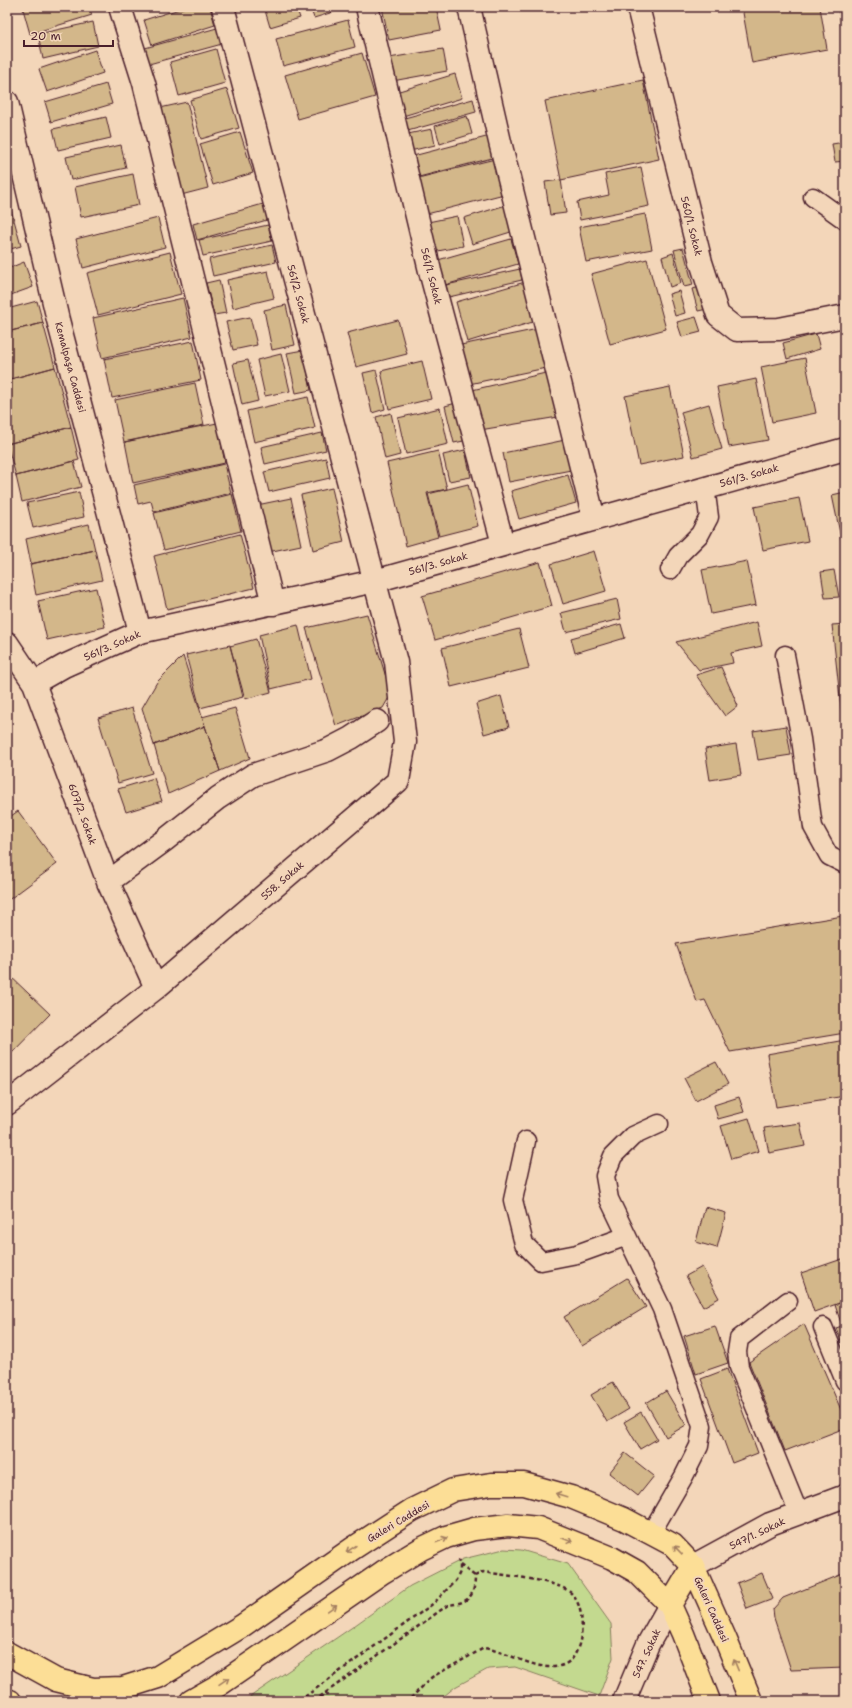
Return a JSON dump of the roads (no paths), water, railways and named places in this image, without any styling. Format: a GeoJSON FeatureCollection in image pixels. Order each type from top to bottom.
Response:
{"type":"FeatureCollection","features":[{"type":"Feature","properties":{"kind":"main road","name":"Galeri Caddesi"},"geometry":{"type":"LineString","coordinates":[[7,1653],[56,1680],[93,1689],[123,1688],[158,1677],[242,1626],[352,1549],[412,1510],[453,1490],[491,1484],[524,1484],[578,1500],[624,1519],[672,1545],[693,1566],[751,1701]]}},
{"type":"Feature","properties":{"kind":"main road"},"geometry":{"type":"LineString","coordinates":[[191,1701],[219,1685],[383,1572],[421,1549],[446,1537],[474,1529],[508,1525],[538,1528],[612,1558],[637,1572],[670,1605],[709,1701]]}},
{"type":"Feature","properties":{"kind":"main road"},"geometry":{"type":"LineString","coordinates":[[670,1605],[693,1566]]}},
{"type":"Feature","properties":{"kind":"street"},"geometry":{"type":"LineString","coordinates":[[120,7],[144,83],[273,604]]}},
{"type":"Feature","properties":{"kind":"street","name":"561/2. Sokak"},"geometry":{"type":"LineString","coordinates":[[223,7],[375,581]]}},
{"type":"Feature","properties":{"kind":"street","name":"561/1. Sokak"},"geometry":{"type":"LineString","coordinates":[[367,7],[430,271],[503,544]]}},
{"type":"Feature","properties":{"kind":"street"},"geometry":{"type":"LineString","coordinates":[[468,7],[594,519]]}},
{"type":"Feature","properties":{"kind":"street","name":"560/1. Sokak"},"geometry":{"type":"LineString","coordinates":[[638,7],[701,262],[718,315],[737,330],[779,329],[845,316]]}},
{"type":"Feature","properties":{"kind":"street","name":"Kemalpaşa Caddesi"},"geometry":{"type":"LineString","coordinates":[[7,102],[58,320],[140,632]]}},
{"type":"Feature","properties":{"kind":"street","name":"561/3. Sokak"},"geometry":{"type":"LineString","coordinates":[[34,683],[64,666],[140,632],[375,581],[705,488],[843,446]]}},
{"type":"Feature","properties":{"kind":"street","name":"558. Sokak"},"geometry":{"type":"LineString","coordinates":[[7,1104],[156,988],[398,780],[405,742],[396,662],[375,581]]}},
{"type":"Feature","properties":{"kind":"street","name":"607/2. Sokak"},"geometry":{"type":"LineString","coordinates":[[7,643],[34,683],[108,882],[156,988]]}},
{"type":"Feature","properties":{"kind":"street"},"geometry":{"type":"LineString","coordinates":[[108,882],[165,840],[218,798],[253,775],[328,750],[351,738],[377,721]]}},
{"type":"Feature","properties":{"kind":"street","name":"547/1. Sokak"},"geometry":{"type":"LineString","coordinates":[[693,1566],[770,1524],[845,1496]]}},
{"type":"Feature","properties":{"kind":"street","name":"547. Sokak"},"geometry":{"type":"LineString","coordinates":[[624,1701],[648,1644],[670,1605]]}},
{"type":"Feature","properties":{"kind":"lane"},"geometry":{"type":"LineString","coordinates":[[813,197],[845,220]]}},
{"type":"Feature","properties":{"kind":"lane"},"geometry":{"type":"LineString","coordinates":[[670,570],[678,556],[700,534],[710,517],[705,488]]}},
{"type":"Feature","properties":{"kind":"lane"},"geometry":{"type":"LineString","coordinates":[[785,655],[801,739],[813,827],[818,840],[829,856],[845,864]]}},
{"type":"Feature","properties":{"kind":"lane"},"geometry":{"type":"LineString","coordinates":[[651,1533],[684,1476],[699,1446],[702,1426],[662,1309],[609,1199],[605,1176],[613,1156],[633,1136],[659,1124]]}},
{"type":"Feature","properties":{"kind":"lane"},"geometry":{"type":"LineString","coordinates":[[526,1141],[513,1200],[524,1244],[541,1261],[577,1254],[627,1236]]}},
{"type":"Feature","properties":{"kind":"lane"},"geometry":{"type":"LineString","coordinates":[[788,1301],[739,1339],[737,1352],[739,1366],[799,1514]]}},
{"type":"Feature","properties":{"kind":"lane"},"geometry":{"type":"LineString","coordinates":[[823,1327],[845,1381]]}}]}
